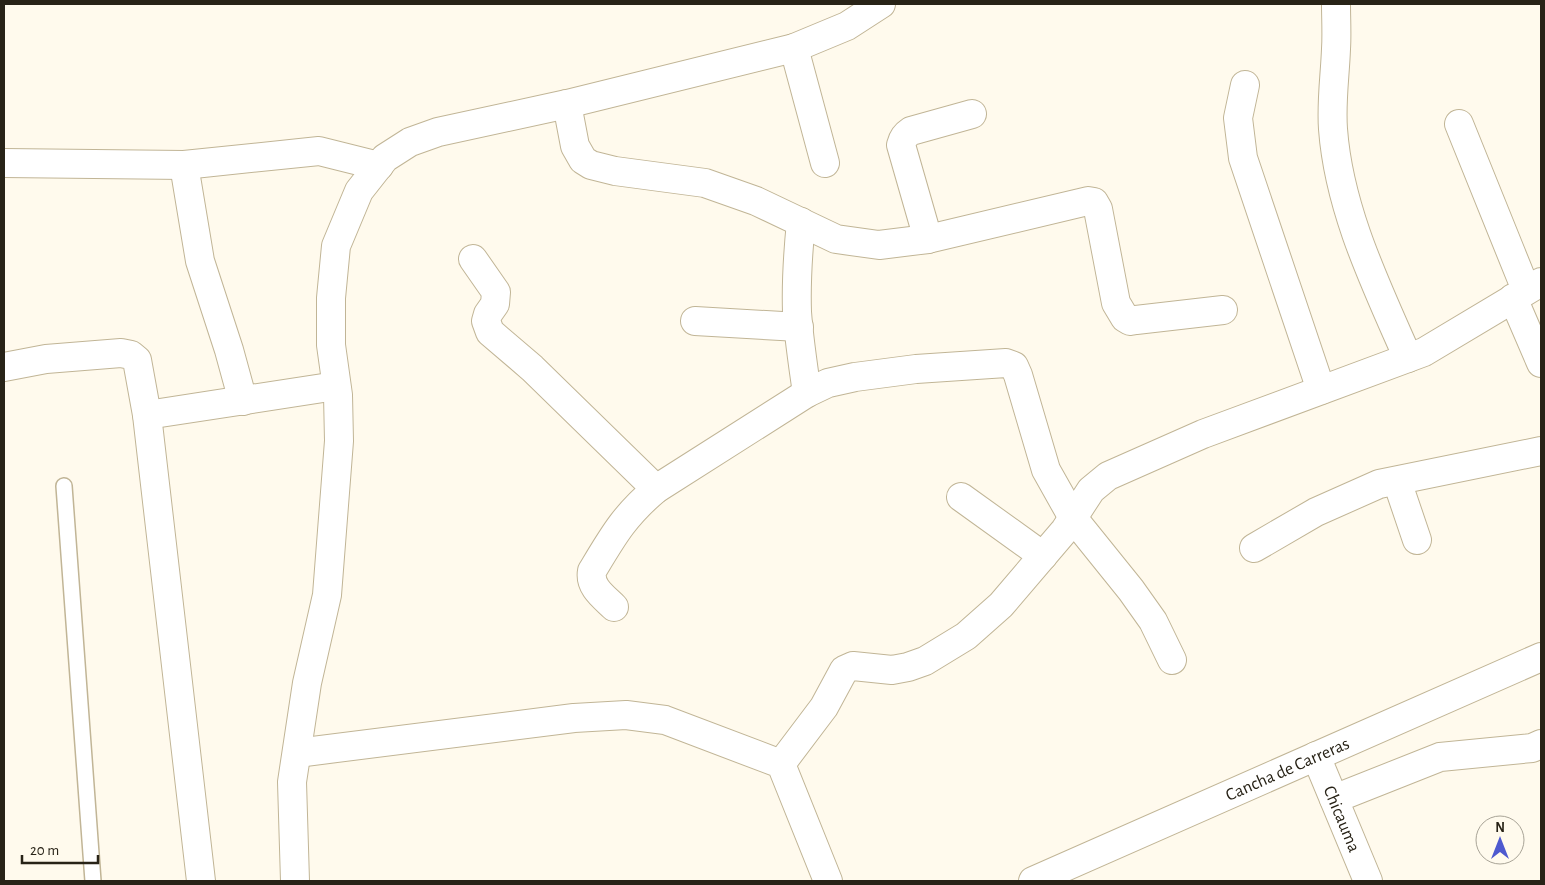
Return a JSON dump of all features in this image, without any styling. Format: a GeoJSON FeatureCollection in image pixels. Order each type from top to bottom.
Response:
{"type":"FeatureCollection","features":[{"type":"Feature","properties":{"kind":"street"},"geometry":{"type":"LineString","coordinates":[[295,881],[292,782],[306,683],[327,595],[339,441],[336,386],[331,345],[331,298],[336,246],[359,191],[385,158],[410,142],[438,132],[567,104],[794,48],[847,26],[881,4]]}},
{"type":"Feature","properties":{"kind":"street"},"geometry":{"type":"LineString","coordinates":[[1336,4],[1336,48],[1332,108],[1335,149],[1340,174],[1360,248],[1408,358]]}},
{"type":"Feature","properties":{"kind":"street"},"geometry":{"type":"LineString","coordinates":[[794,48],[825,163]]}},
{"type":"Feature","properties":{"kind":"street"},"geometry":{"type":"LineString","coordinates":[[1245,84],[1238,118],[1243,158],[1321,390]]}},
{"type":"Feature","properties":{"kind":"street"},"geometry":{"type":"LineString","coordinates":[[567,104],[575,146],[582,160],[591,165],[615,171],[705,183],[756,201],[836,240],[878,245],[928,240],[1088,201],[1094,202],[1098,209],[1116,303],[1125,318],[1136,320],[1223,310]]}},
{"type":"Feature","properties":{"kind":"street"},"geometry":{"type":"LineString","coordinates":[[928,240],[901,145],[902,141],[911,131],[972,114]]}},
{"type":"Feature","properties":{"kind":"street"},"geometry":{"type":"LineString","coordinates":[[1459,124],[1527,290],[1541,363]]}},
{"type":"Feature","properties":{"kind":"street"},"geometry":{"type":"LineString","coordinates":[[4,163],[184,165],[319,151],[379,166]]}},
{"type":"Feature","properties":{"kind":"street"},"geometry":{"type":"LineString","coordinates":[[184,165],[200,261],[229,350],[243,401]]}},
{"type":"Feature","properties":{"kind":"street"},"geometry":{"type":"LineString","coordinates":[[801,222],[797,267],[799,327],[807,393]]}},
{"type":"Feature","properties":{"kind":"street"},"geometry":{"type":"LineString","coordinates":[[473,259],[496,292],[495,304],[486,320],[490,332],[532,368],[656,489]]}},
{"type":"Feature","properties":{"kind":"street"},"geometry":{"type":"LineString","coordinates":[[781,764],[824,707],[844,670],[852,666],[892,670],[908,667],[925,661],[966,636],[1001,605],[1073,518],[1091,490],[1108,476],[1203,434],[1424,352],[1527,290]]}},
{"type":"Feature","properties":{"kind":"street"},"geometry":{"type":"LineString","coordinates":[[695,320],[799,327]]}},
{"type":"Feature","properties":{"kind":"street"},"geometry":{"type":"LineString","coordinates":[[4,367],[46,359],[122,353],[131,354],[138,360],[147,415],[201,881]]}},
{"type":"Feature","properties":{"kind":"street"},"geometry":{"type":"LineString","coordinates":[[614,607],[593,586],[592,572],[622,522],[638,504],[656,489],[807,393],[828,383],[855,377],[916,369],[1006,363],[1014,366],[1046,470],[1073,518],[1131,590],[1147,613],[1172,660]]}},
{"type":"Feature","properties":{"kind":"street"},"geometry":{"type":"LineString","coordinates":[[147,415],[336,386]]}},
{"type":"Feature","properties":{"kind":"street"},"geometry":{"type":"LineString","coordinates":[[1254,548],[1316,512],[1379,484],[1541,451]]}},
{"type":"Feature","properties":{"kind":"street"},"geometry":{"type":"LineString","coordinates":[[1397,481],[1417,540]]}},
{"type":"Feature","properties":{"kind":"street"},"geometry":{"type":"LineString","coordinates":[[961,497],[1043,556]]}},
{"type":"Feature","properties":{"kind":"street","name":"Cancha de Carreras"},"geometry":{"type":"LineString","coordinates":[[1033,881],[1541,658]]}},
{"type":"Feature","properties":{"kind":"street"},"geometry":{"type":"LineString","coordinates":[[296,753],[574,718],[626,715],[665,720],[781,764],[828,881]]}},
{"type":"Feature","properties":{"kind":"street"},"geometry":{"type":"LineString","coordinates":[[1334,800],[1440,757],[1532,748],[1541,744]]}},
{"type":"Feature","properties":{"kind":"street","name":"Chicauma"},"geometry":{"type":"LineString","coordinates":[[1316,756],[1368,881]]}},
{"type":"Feature","properties":{"kind":"lane"},"geometry":{"type":"LineString","coordinates":[[64,486],[93,881]]}}]}
